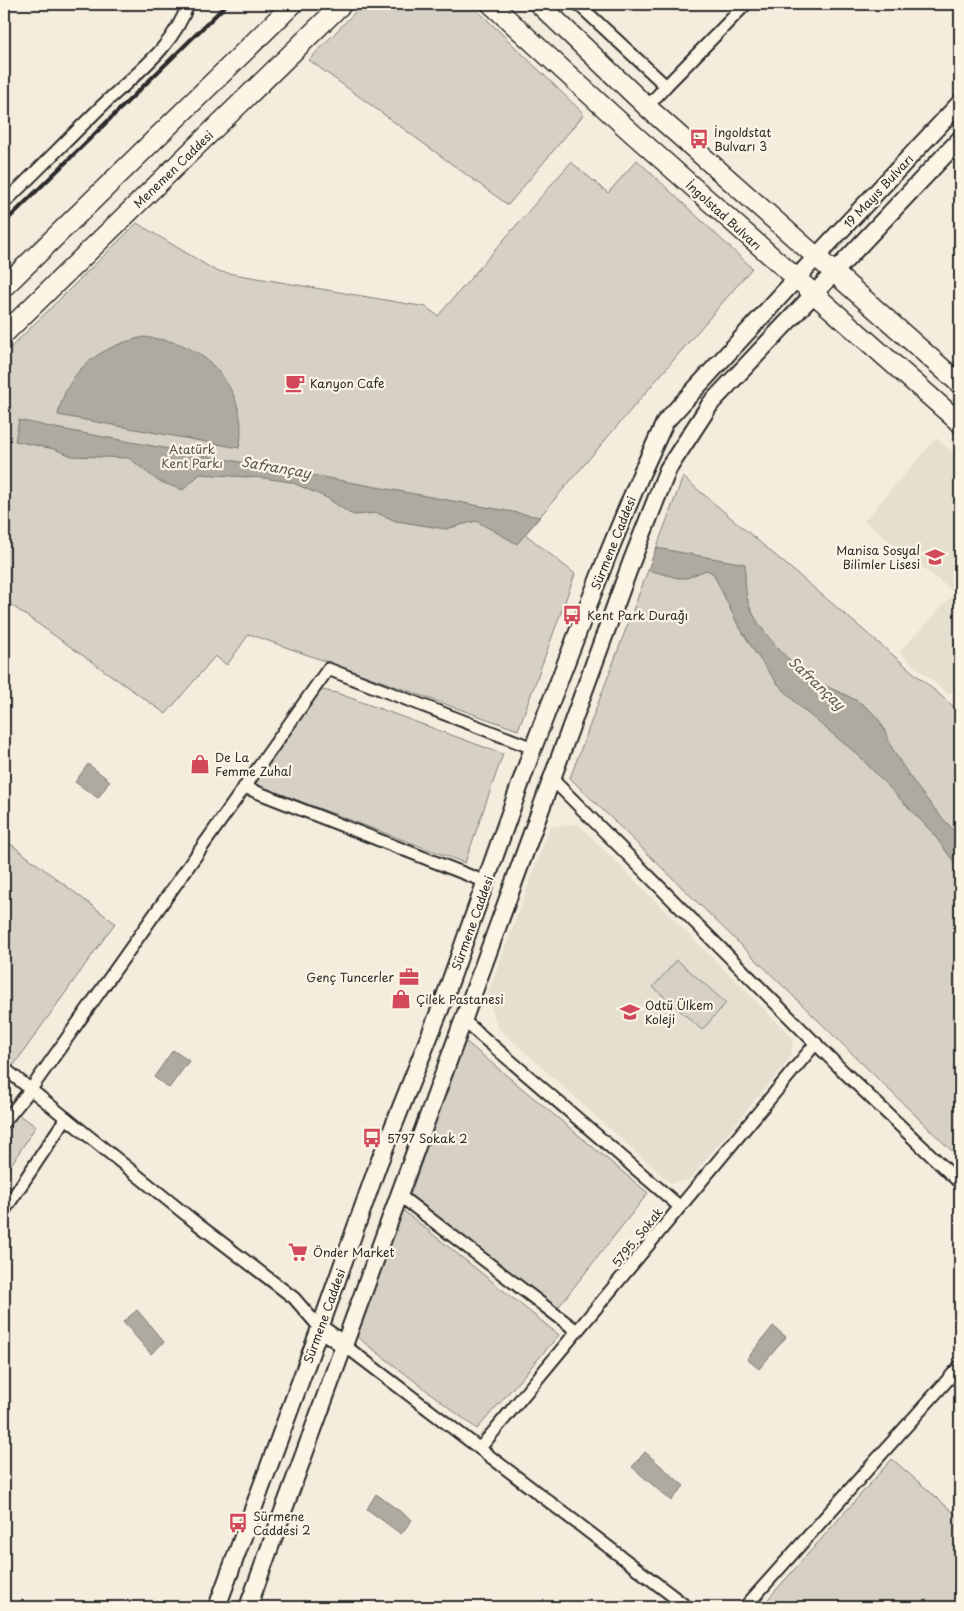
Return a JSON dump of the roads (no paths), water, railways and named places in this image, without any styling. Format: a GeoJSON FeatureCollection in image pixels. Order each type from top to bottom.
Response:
{"type":"FeatureCollection","features":[{"type":"Feature","properties":{"kind":"main road"},"geometry":{"type":"LineString","coordinates":[[4,287],[106,185],[293,4]]}},
{"type":"Feature","properties":{"kind":"main road","name":"Menemen Caddesi"},"geometry":{"type":"LineString","coordinates":[[4,334],[342,4]]}},
{"type":"Feature","properties":{"kind":"main road","name":"İngolstad Bulvarı"},"geometry":{"type":"LineString","coordinates":[[491,4],[632,133],[960,423]]}},
{"type":"Feature","properties":{"kind":"main road"},"geometry":{"type":"LineString","coordinates":[[539,4],[647,107],[960,384]]}},
{"type":"Feature","properties":{"kind":"main road","name":"19 Mayıs Bulvarı"},"geometry":{"type":"LineString","coordinates":[[796,279],[960,103]]}},
{"type":"Feature","properties":{"kind":"main road","name":"19 Mayıs Bulvarı"},"geometry":{"type":"LineString","coordinates":[[814,295],[960,139]]}},
{"type":"Feature","properties":{"kind":"main road","name":"Sürmene Caddesi"},"geometry":{"type":"LineString","coordinates":[[217,1607],[378,1165],[444,1002],[533,748],[608,554],[642,472],[665,422],[796,279]]}},
{"type":"Feature","properties":{"kind":"main road","name":"Sürmene Caddesi"},"geometry":{"type":"LineString","coordinates":[[248,1607],[550,782],[668,469],[711,403],[814,295]]}},
{"type":"Feature","properties":{"kind":"main road"},"geometry":{"type":"LineString","coordinates":[[608,554],[631,563]]}},
{"type":"Feature","properties":{"kind":"main road"},"geometry":{"type":"LineString","coordinates":[[524,776],[550,782]]}},
{"type":"Feature","properties":{"kind":"main road"},"geometry":{"type":"LineString","coordinates":[[444,1002],[463,1020]]}},
{"type":"Feature","properties":{"kind":"main road"},"geometry":{"type":"LineString","coordinates":[[320,1328],[344,1346]]}},
{"type":"Feature","properties":{"kind":"street"},"geometry":{"type":"LineString","coordinates":[[4,203],[109,99],[153,60],[183,20],[188,4]]}},
{"type":"Feature","properties":{"kind":"street"},"geometry":{"type":"LineString","coordinates":[[578,4],[666,86]]}},
{"type":"Feature","properties":{"kind":"street"},"geometry":{"type":"LineString","coordinates":[[647,107],[746,4]]}},
{"type":"Feature","properties":{"kind":"street"},"geometry":{"type":"LineString","coordinates":[[4,1122],[31,1089],[328,669],[533,748]]}},
{"type":"Feature","properties":{"kind":"street"},"geometry":{"type":"LineString","coordinates":[[550,782],[960,1183]]}},
{"type":"Feature","properties":{"kind":"street"},"geometry":{"type":"LineString","coordinates":[[244,787],[486,882]]}},
{"type":"Feature","properties":{"kind":"street"},"geometry":{"type":"LineString","coordinates":[[463,1020],[679,1206]]}},
{"type":"Feature","properties":{"kind":"street","name":"5795. Sokak"},"geometry":{"type":"LineString","coordinates":[[480,1448],[816,1043]]}},
{"type":"Feature","properties":{"kind":"street"},"geometry":{"type":"LineString","coordinates":[[4,1068],[294,1298],[320,1328]]}},
{"type":"Feature","properties":{"kind":"street"},"geometry":{"type":"LineString","coordinates":[[4,1211],[66,1118]]}},
{"type":"Feature","properties":{"kind":"street"},"geometry":{"type":"LineString","coordinates":[[399,1195],[577,1331]]}},
{"type":"Feature","properties":{"kind":"street"},"geometry":{"type":"LineString","coordinates":[[344,1346],[688,1607]]}},
{"type":"Feature","properties":{"kind":"street"},"geometry":{"type":"LineString","coordinates":[[745,1607],[960,1366]]}},
{"type":"Feature","properties":{"kind":"water"},"geometry":{"type":"Polygon","coordinates":[[[144,337],[182,345],[196,352],[220,374],[236,401],[240,416],[239,448],[58,415],[69,385],[88,362],[114,347],[144,337]]]}},
{"type":"Feature","properties":{"kind":"water"},"geometry":{"type":"Polygon","coordinates":[[[19,420],[540,517],[517,544],[476,521],[446,529],[396,521],[377,513],[355,515],[327,498],[291,482],[263,478],[200,474],[183,490],[158,481],[129,458],[72,456],[54,449],[15,441],[19,420]]]}},
{"type":"Feature","properties":{"kind":"water","name":"Safrançay"},"geometry":{"type":"Polygon","coordinates":[[[656,548],[745,564],[747,598],[757,621],[765,633],[807,675],[857,701],[878,719],[909,775],[933,807],[960,837],[960,870],[931,831],[857,754],[801,708],[777,683],[737,623],[713,573],[706,570],[687,578],[678,578],[648,570],[656,548]]]}},
{"type":"Feature","properties":{"kind":"water"},"geometry":{"type":"Polygon","coordinates":[[[88,764],[110,781],[98,798],[75,782],[88,764]]]}},
{"type":"Feature","properties":{"kind":"water"},"geometry":{"type":"Polygon","coordinates":[[[173,1050],[189,1061],[169,1088],[154,1077],[173,1050]]]}},
{"type":"Feature","properties":{"kind":"water"},"geometry":{"type":"Polygon","coordinates":[[[137,1310],[164,1342],[151,1354],[123,1322],[137,1310]]]}},
{"type":"Feature","properties":{"kind":"water"},"geometry":{"type":"Polygon","coordinates":[[[773,1326],[786,1337],[759,1369],[747,1359],[773,1326]]]}},
{"type":"Feature","properties":{"kind":"water"},"geometry":{"type":"Polygon","coordinates":[[[645,1452],[684,1486],[671,1501],[632,1467],[645,1452]]]}},
{"type":"Feature","properties":{"kind":"water"},"geometry":{"type":"Polygon","coordinates":[[[376,1494],[412,1520],[401,1534],[367,1509],[376,1494]]]}},
{"type":"Feature","properties":{"kind":"railway"},"geometry":{"type":"LineString","coordinates":[[4,223],[227,4]]}},
{"type":"Feature","properties":{"kind":"place","name":"İngoldstat Bulvarı 3"},"geometry":{"type":"Point","coordinates":[699,139]}},
{"type":"Feature","properties":{"kind":"place","name":"Kanyon Cafe"},"geometry":{"type":"Point","coordinates":[295,383]}},
{"type":"Feature","properties":{"kind":"place","name":"Manisa Sosyal Bilimler Lisesi"},"geometry":{"type":"Point","coordinates":[935,557]}},
{"type":"Feature","properties":{"kind":"place","name":"Kent Park Durağı"},"geometry":{"type":"Point","coordinates":[572,615]}},
{"type":"Feature","properties":{"kind":"place","name":"De La Femme Zuhal"},"geometry":{"type":"Point","coordinates":[200,764]}},
{"type":"Feature","properties":{"kind":"place","name":"Genç Tuncerler"},"geometry":{"type":"Point","coordinates":[409,977]}},
{"type":"Feature","properties":{"kind":"place","name":"Çilek Pastanesi"},"geometry":{"type":"Point","coordinates":[401,999]}},
{"type":"Feature","properties":{"kind":"place","name":"Odtü Ülkem Koleji"},"geometry":{"type":"Point","coordinates":[630,1012]}},
{"type":"Feature","properties":{"kind":"place","name":"5797 Sokak 2"},"geometry":{"type":"Point","coordinates":[372,1138]}},
{"type":"Feature","properties":{"kind":"place","name":"Önder Market"},"geometry":{"type":"Point","coordinates":[298,1252]}},
{"type":"Feature","properties":{"kind":"place","name":"Sürmene Caddesi 2"},"geometry":{"type":"Point","coordinates":[238,1523]}},
{"type":"Feature","properties":{"kind":"park label","name":"Atatürk Kent Parkı"},"geometry":{"type":"Point","coordinates":[192,456]}}]}
